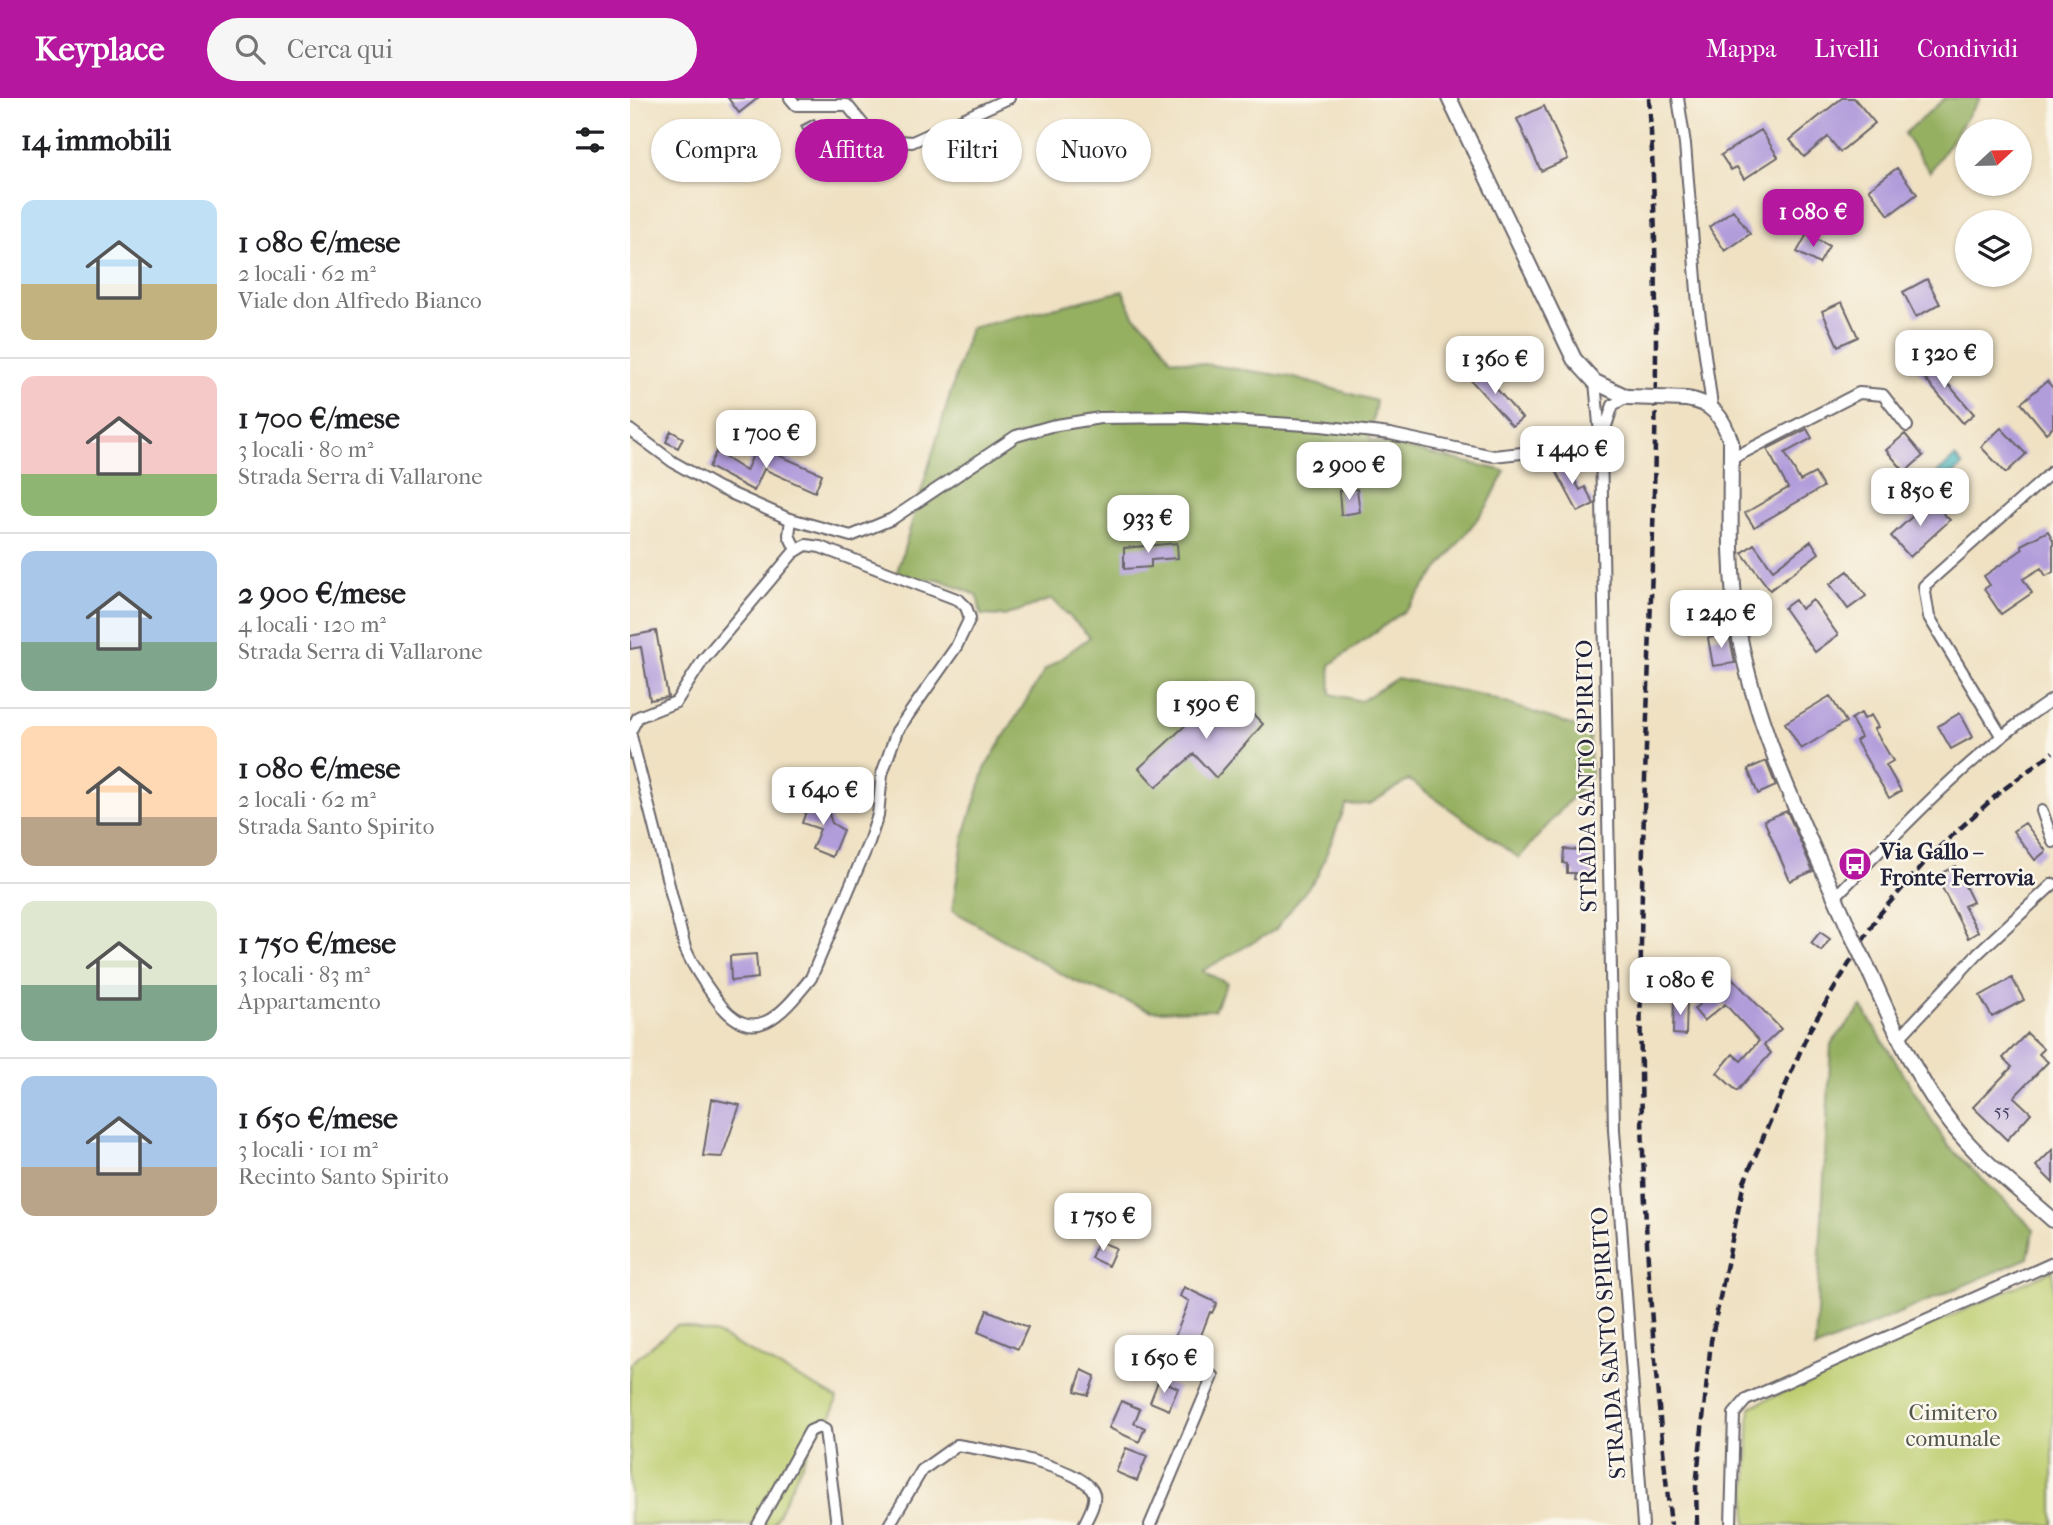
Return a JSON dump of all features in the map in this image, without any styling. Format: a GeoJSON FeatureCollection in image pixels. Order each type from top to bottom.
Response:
{"type":"FeatureCollection","features":[{"type":"Feature","properties":{"kind":"street"},"geometry":{"type":"LineString","coordinates":[[790,98],[796,105],[847,105],[875,139],[912,142],[1009,98]]}},
{"type":"Feature","properties":{"kind":"street"},"geometry":{"type":"LineString","coordinates":[[1448,98],[1565,344],[1591,378],[1627,397],[1686,399],[1712,406]]}},
{"type":"Feature","properties":{"kind":"street"},"geometry":{"type":"LineString","coordinates":[[1678,98],[1685,144],[1698,304],[1712,406],[1725,424],[1731,442],[1738,627],[1750,676],[1781,770],[1850,931],[1916,1073],[1966,1142],[2053,1220]]}},
{"type":"Feature","properties":{"kind":"street","name":"STRADA SANTO SPIRITO"},"geometry":{"type":"LineString","coordinates":[[1591,378],[1601,445],[1614,1130],[1643,1525]]}},
{"type":"Feature","properties":{"kind":"street"},"geometry":{"type":"LineString","coordinates":[[1731,459],[1859,393],[1883,396],[1907,426]]}},
{"type":"Feature","properties":{"kind":"street","name":"STRADA SANTO SPIRITO"},"geometry":{"type":"LineString","coordinates":[[1601,445],[1612,405],[1627,397]]}},
{"type":"Feature","properties":{"kind":"street"},"geometry":{"type":"LineString","coordinates":[[630,430],[673,462],[719,488],[791,519],[851,536],[874,528],[1016,436],[1051,426],[1100,418],[1194,417],[1321,426],[1390,435],[1493,456],[1601,445]]}},
{"type":"Feature","properties":{"kind":"street"},"geometry":{"type":"LineString","coordinates":[[2002,737],[1930,617],[1924,586],[2053,471]]}},
{"type":"Feature","properties":{"kind":"street"},"geometry":{"type":"LineString","coordinates":[[791,519],[789,535],[796,550]]}},
{"type":"Feature","properties":{"kind":"street"},"geometry":{"type":"LineString","coordinates":[[806,545],[820,547],[959,600],[966,607],[970,618],[956,647],[897,731],[882,774],[878,815],[869,842],[823,944],[820,961],[796,996],[769,1019],[750,1026],[733,1020],[692,964],[658,851],[630,734],[638,717],[676,702],[703,660],[796,550],[806,545]]}},
{"type":"Feature","properties":{"kind":"street"},"geometry":{"type":"LineString","coordinates":[[1835,897],[1922,809],[2002,737],[2053,699]]}},
{"type":"Feature","properties":{"kind":"street"},"geometry":{"type":"LineString","coordinates":[[2042,811],[2053,842]]}},
{"type":"Feature","properties":{"kind":"street"},"geometry":{"type":"LineString","coordinates":[[1899,1038],[1978,953],[2053,884]]}},
{"type":"Feature","properties":{"kind":"street"},"geometry":{"type":"LineString","coordinates":[[1731,1525],[1734,1414],[1746,1400],[2053,1263]]}},
{"type":"Feature","properties":{"kind":"street"},"geometry":{"type":"LineString","coordinates":[[1150,1525],[1213,1376]]}},
{"type":"Feature","properties":{"kind":"street"},"geometry":{"type":"LineString","coordinates":[[758,1525],[810,1432],[819,1427],[825,1430],[837,1525]]}},
{"type":"Feature","properties":{"kind":"street"},"geometry":{"type":"LineString","coordinates":[[888,1525],[922,1470],[957,1445],[1020,1456],[1086,1482],[1094,1492],[1093,1503],[1084,1525]]}},
{"type":"Feature","properties":{"kind":"green space"},"geometry":{"type":"Polygon","coordinates":[[[1945,98],[1980,98],[1966,119],[1955,119],[1955,135],[1930,172],[1904,134],[1945,98]]]}},
{"type":"Feature","properties":{"kind":"green space"},"geometry":{"type":"Polygon","coordinates":[[[1123,291],[1134,316],[1152,331],[1171,359],[1291,377],[1376,401],[1370,440],[1505,471],[1488,505],[1407,609],[1330,665],[1331,694],[1361,701],[1397,678],[1482,695],[1589,731],[1591,776],[1519,858],[1409,780],[1370,804],[1346,805],[1318,875],[1275,930],[1202,971],[1227,983],[1214,1010],[1152,1011],[1072,980],[952,910],[964,835],[986,766],[1045,670],[1090,637],[1052,599],[1004,616],[981,615],[977,595],[938,579],[917,579],[897,572],[970,328],[1123,291]]]}},
{"type":"Feature","properties":{"kind":"green space"},"geometry":{"type":"Polygon","coordinates":[[[1862,1007],[1948,1146],[2034,1229],[2028,1258],[1815,1349],[1831,1044],[1862,1007]]]}},
{"type":"Feature","properties":{"kind":"green space","name":"Cimitero comunale"},"geometry":{"type":"Polygon","coordinates":[[[2053,1270],[2053,1525],[1746,1525],[1750,1407],[2053,1270]]]}},
{"type":"Feature","properties":{"kind":"green space"},"geometry":{"type":"Polygon","coordinates":[[[677,1325],[717,1334],[837,1398],[830,1421],[817,1432],[773,1525],[630,1525],[630,1364],[677,1325]]]}},
{"type":"Feature","properties":{"kind":"water"},"geometry":{"type":"Polygon","coordinates":[[[1955,457],[1963,466],[1943,483],[1936,474],[1955,457]]]}},
{"type":"Feature","properties":{"kind":"building"},"geometry":{"type":"Polygon","coordinates":[[[728,98],[758,98],[739,113],[728,98]]]}},
{"type":"Feature","properties":{"kind":"building"},"geometry":{"type":"Polygon","coordinates":[[[1842,98],[1854,98],[1875,123],[1840,152],[1828,137],[1804,157],[1790,140],[1842,98]]]}},
{"type":"Feature","properties":{"kind":"building"},"geometry":{"type":"Polygon","coordinates":[[[1544,106],[1568,159],[1541,171],[1517,119],[1544,106]]]}},
{"type":"Feature","properties":{"kind":"building"},"geometry":{"type":"Polygon","coordinates":[[[1761,130],[1778,157],[1744,179],[1737,167],[1731,170],[1721,155],[1761,130]]]}},
{"type":"Feature","properties":{"kind":"building"},"geometry":{"type":"Polygon","coordinates":[[[1897,168],[1917,194],[1889,215],[1869,189],[1897,168]]]}},
{"type":"Feature","properties":{"kind":"building"},"geometry":{"type":"Polygon","coordinates":[[[1733,210],[1750,234],[1725,251],[1709,227],[1733,210]]]}},
{"type":"Feature","properties":{"kind":"building"},"geometry":{"type":"Polygon","coordinates":[[[1807,234],[1829,246],[1819,264],[1797,252],[1807,234]]]}},
{"type":"Feature","properties":{"kind":"building"},"geometry":{"type":"Polygon","coordinates":[[[1927,279],[1940,304],[1916,317],[1903,292],[1927,279]]]}},
{"type":"Feature","properties":{"kind":"building"},"geometry":{"type":"Polygon","coordinates":[[[1842,302],[1858,337],[1838,346],[1822,311],[1842,302]]]}},
{"type":"Feature","properties":{"kind":"building"},"geometry":{"type":"Polygon","coordinates":[[[1924,356],[1974,414],[1963,423],[1913,365],[1924,356]]]}},
{"type":"Feature","properties":{"kind":"building"},"geometry":{"type":"Polygon","coordinates":[[[1479,369],[1485,376],[1489,372],[1500,383],[1495,387],[1522,418],[1512,426],[1469,378],[1479,369]]]}},
{"type":"Feature","properties":{"kind":"building"},"geometry":{"type":"Polygon","coordinates":[[[2047,381],[2053,388],[2053,427],[2046,433],[2021,403],[2047,381]]]}},
{"type":"Feature","properties":{"kind":"building"},"geometry":{"type":"Polygon","coordinates":[[[2001,428],[2026,454],[2006,473],[1981,447],[2001,428]]]}},
{"type":"Feature","properties":{"kind":"building"},"geometry":{"type":"Polygon","coordinates":[[[1807,429],[1812,438],[1785,453],[1800,481],[1815,473],[1823,487],[1754,527],[1745,513],[1788,488],[1767,449],[1807,429]]]}},
{"type":"Feature","properties":{"kind":"building"},"geometry":{"type":"Polygon","coordinates":[[[671,431],[683,438],[678,448],[666,442],[671,431]]]}},
{"type":"Feature","properties":{"kind":"building"},"geometry":{"type":"Polygon","coordinates":[[[1905,434],[1923,456],[1905,472],[1886,450],[1905,434]]]}},
{"type":"Feature","properties":{"kind":"building"},"geometry":{"type":"Polygon","coordinates":[[[757,446],[822,474],[815,492],[764,469],[754,491],[709,467],[716,452],[746,471],[757,446]]]}},
{"type":"Feature","properties":{"kind":"building"},"geometry":{"type":"Polygon","coordinates":[[[1562,457],[1580,490],[1585,487],[1594,504],[1578,512],[1551,462],[1562,457]]]}},
{"type":"Feature","properties":{"kind":"building"},"geometry":{"type":"Polygon","coordinates":[[[1357,489],[1360,512],[1341,515],[1339,491],[1357,489]]]}},
{"type":"Feature","properties":{"kind":"building"},"geometry":{"type":"Polygon","coordinates":[[[1930,500],[1950,520],[1910,557],[1891,536],[1930,500]]]}},
{"type":"Feature","properties":{"kind":"building"},"geometry":{"type":"Polygon","coordinates":[[[2048,531],[2053,540],[2053,572],[2046,576],[2041,568],[2023,579],[2032,593],[2001,614],[1984,589],[1990,585],[1984,576],[2023,549],[2021,545],[2048,531]]]}},
{"type":"Feature","properties":{"kind":"building"},"geometry":{"type":"Polygon","coordinates":[[[1811,541],[1819,553],[1770,590],[1742,553],[1754,544],[1773,570],[1811,541]]]}},
{"type":"Feature","properties":{"kind":"building"},"geometry":{"type":"Polygon","coordinates":[[[1177,543],[1178,558],[1151,560],[1151,567],[1124,569],[1124,548],[1177,543]]]}},
{"type":"Feature","properties":{"kind":"building"},"geometry":{"type":"Polygon","coordinates":[[[1848,571],[1866,596],[1848,609],[1830,584],[1848,571]]]}},
{"type":"Feature","properties":{"kind":"building"},"geometry":{"type":"Polygon","coordinates":[[[1795,600],[1801,609],[1813,600],[1838,635],[1815,652],[1784,608],[1795,600]]]}},
{"type":"Feature","properties":{"kind":"building"},"geometry":{"type":"Polygon","coordinates":[[[656,631],[668,697],[650,700],[641,647],[630,649],[630,636],[656,631]]]}},
{"type":"Feature","properties":{"kind":"building"},"geometry":{"type":"Polygon","coordinates":[[[1729,634],[1735,663],[1713,666],[1708,638],[1729,634]]]}},
{"type":"Feature","properties":{"kind":"building"},"geometry":{"type":"Polygon","coordinates":[[[1234,695],[1263,724],[1216,778],[1194,754],[1156,787],[1139,768],[1189,722],[1234,695]]]}},
{"type":"Feature","properties":{"kind":"building"},"geometry":{"type":"Polygon","coordinates":[[[1830,696],[1846,722],[1801,749],[1785,723],[1830,696]]]}},
{"type":"Feature","properties":{"kind":"building"},"geometry":{"type":"Polygon","coordinates":[[[1861,713],[1864,719],[1871,715],[1878,727],[1874,729],[1893,761],[1886,765],[1901,791],[1889,798],[1856,741],[1861,737],[1851,719],[1861,713]]]}},
{"type":"Feature","properties":{"kind":"building"},"geometry":{"type":"Polygon","coordinates":[[[1960,713],[1973,737],[1951,749],[1938,726],[1960,713]]]}},
{"type":"Feature","properties":{"kind":"building"},"geometry":{"type":"Polygon","coordinates":[[[1766,761],[1776,786],[1758,794],[1748,769],[1766,761]]]}},
{"type":"Feature","properties":{"kind":"building"},"geometry":{"type":"Polygon","coordinates":[[[811,798],[832,806],[829,814],[832,823],[843,830],[832,857],[812,849],[820,829],[802,823],[811,798]]]}},
{"type":"Feature","properties":{"kind":"building"},"geometry":{"type":"Polygon","coordinates":[[[1787,811],[1813,871],[1790,881],[1764,820],[1787,811]]]}},
{"type":"Feature","properties":{"kind":"building"},"geometry":{"type":"Polygon","coordinates":[[[2025,823],[2046,851],[2035,860],[2013,831],[2025,823]]]}},
{"type":"Feature","properties":{"kind":"building"},"geometry":{"type":"Polygon","coordinates":[[[1564,849],[1594,851],[1593,880],[1574,879],[1575,873],[1567,873],[1567,864],[1563,863],[1564,849]]]}},
{"type":"Feature","properties":{"kind":"building"},"geometry":{"type":"Polygon","coordinates":[[[1955,866],[1973,902],[1964,906],[1978,932],[1968,938],[1936,876],[1955,866]]]}},
{"type":"Feature","properties":{"kind":"building"},"geometry":{"type":"Polygon","coordinates":[[[1820,932],[1830,939],[1821,951],[1811,943],[1820,932]]]}},
{"type":"Feature","properties":{"kind":"building"},"geometry":{"type":"Polygon","coordinates":[[[756,954],[758,978],[731,981],[730,956],[756,954]]]}},
{"type":"Feature","properties":{"kind":"building"},"geometry":{"type":"Polygon","coordinates":[[[1731,977],[1781,1029],[1764,1045],[1771,1053],[1737,1091],[1717,1073],[1733,1054],[1741,1061],[1759,1041],[1725,1004],[1704,1021],[1694,1009],[1731,977]]]}},
{"type":"Feature","properties":{"kind":"building"},"geometry":{"type":"Polygon","coordinates":[[[2012,978],[2024,1000],[1992,1017],[1980,996],[2012,978]]]}},
{"type":"Feature","properties":{"kind":"building"},"geometry":{"type":"Polygon","coordinates":[[[1674,999],[1687,1000],[1686,1035],[1673,1034],[1674,999]]]}},
{"type":"Feature","properties":{"kind":"building"},"geometry":{"type":"Polygon","coordinates":[[[2027,1033],[2044,1049],[2039,1054],[2048,1062],[2014,1097],[2031,1113],[2007,1140],[1973,1107],[2012,1067],[2003,1058],[2027,1033]]]}},
{"type":"Feature","properties":{"kind":"building"},"geometry":{"type":"Polygon","coordinates":[[[712,1099],[740,1105],[722,1157],[703,1156],[712,1099]]]}},
{"type":"Feature","properties":{"kind":"building"},"geometry":{"type":"Polygon","coordinates":[[[2053,1149],[2053,1183],[2036,1166],[2053,1149]]]}},
{"type":"Feature","properties":{"kind":"building"},"geometry":{"type":"Polygon","coordinates":[[[1098,1241],[1116,1248],[1108,1266],[1091,1258],[1098,1241]]]}},
{"type":"Feature","properties":{"kind":"building"},"geometry":{"type":"Polygon","coordinates":[[[1184,1287],[1217,1303],[1212,1313],[1210,1312],[1195,1351],[1173,1342],[1189,1301],[1180,1296],[1184,1287]]]}},
{"type":"Feature","properties":{"kind":"building"},"geometry":{"type":"Polygon","coordinates":[[[987,1310],[1028,1327],[1018,1349],[978,1332],[987,1310]]]}},
{"type":"Feature","properties":{"kind":"building"},"geometry":{"type":"Polygon","coordinates":[[[1082,1370],[1095,1376],[1088,1395],[1075,1391],[1082,1370]]]}},
{"type":"Feature","properties":{"kind":"building"},"geometry":{"type":"Polygon","coordinates":[[[1159,1379],[1178,1388],[1169,1410],[1150,1402],[1159,1379]]]}},
{"type":"Feature","properties":{"kind":"building"},"geometry":{"type":"Polygon","coordinates":[[[1121,1401],[1140,1409],[1134,1423],[1145,1428],[1139,1442],[1109,1428],[1121,1401]]]}},
{"type":"Feature","properties":{"kind":"building"},"geometry":{"type":"Polygon","coordinates":[[[1126,1448],[1147,1456],[1137,1481],[1116,1472],[1126,1448]]]}},
{"type":"Feature","properties":{"kind":"railway"},"geometry":{"type":"LineString","coordinates":[[1649,98],[1656,310],[1653,522],[1643,839],[1641,1090],[1651,1308],[1671,1525]]}},
{"type":"Feature","properties":{"kind":"railway"},"geometry":{"type":"LineString","coordinates":[[1697,1525],[1696,1487],[1711,1341],[1744,1182],[1809,1031],[1877,917],[1934,852],[2000,792],[2053,752]]}},
{"type":"Feature","properties":{"kind":"place","name":"Via Gallo – Fronte Ferrovia"},"geometry":{"type":"Point","coordinates":[1855,864]}}]}
